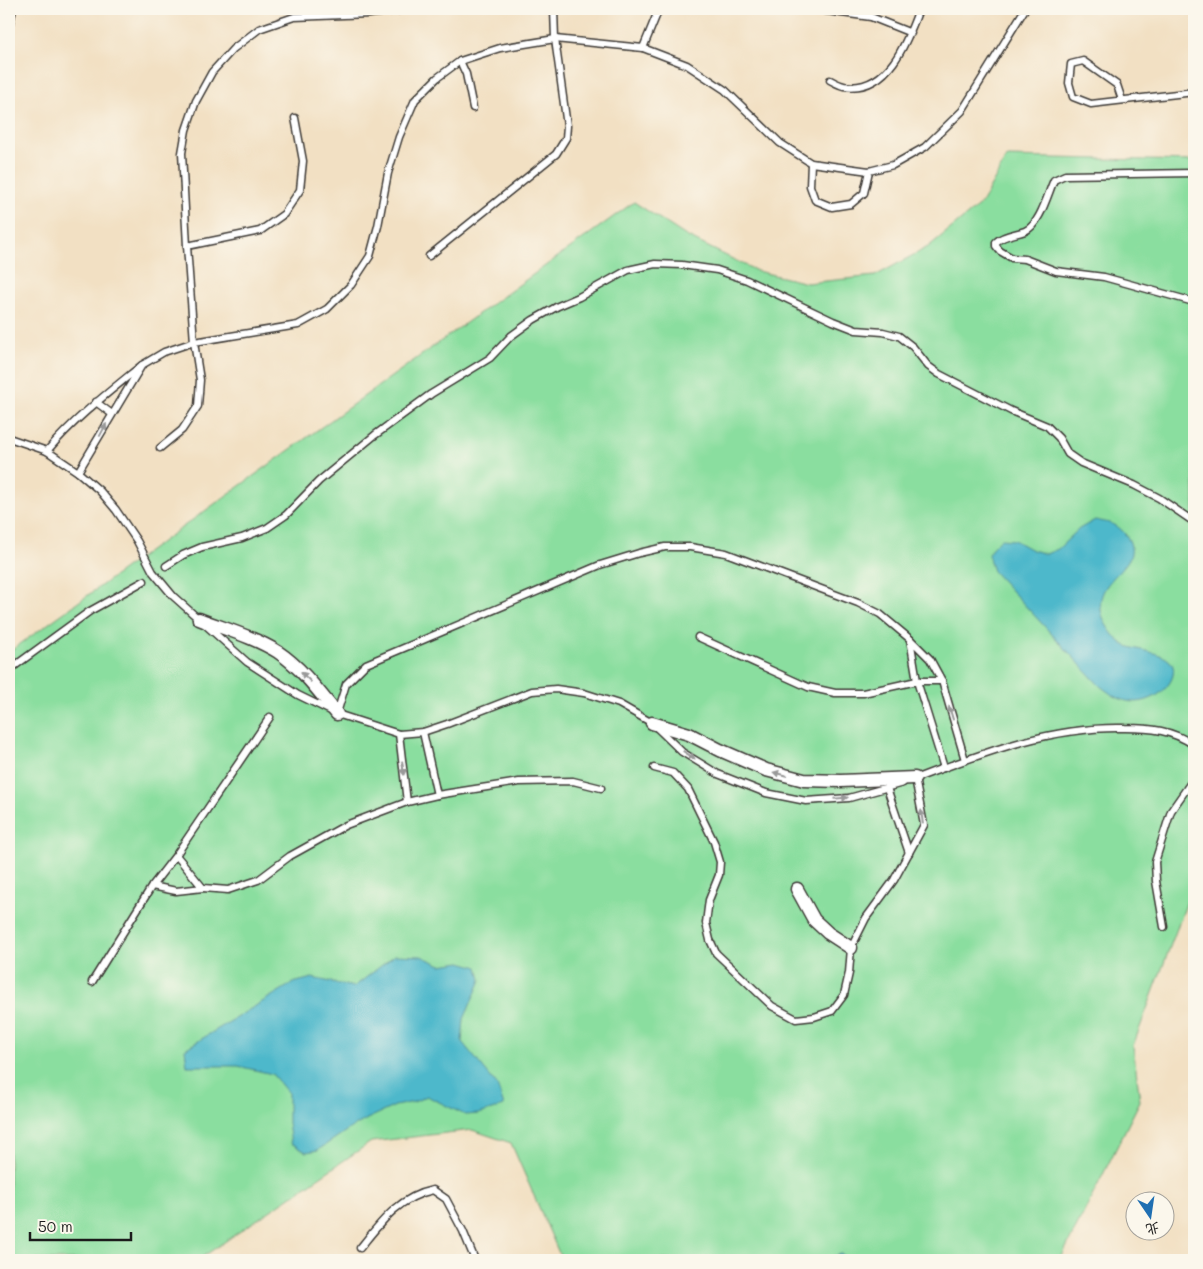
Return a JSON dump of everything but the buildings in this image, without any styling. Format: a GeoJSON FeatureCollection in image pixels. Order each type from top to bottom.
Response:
{"type":"FeatureCollection","features":[{"type":"Feature","properties":{"kind":"street"},"geometry":{"type":"LineString","coordinates":[[199,620],[250,637],[279,652],[308,678],[337,714]]}},
{"type":"Feature","properties":{"kind":"street"},"geometry":{"type":"LineString","coordinates":[[652,723],[689,734],[766,770],[804,780],[842,781],[915,778]]}},
{"type":"Feature","properties":{"kind":"street"},"geometry":{"type":"LineString","coordinates":[[798,889],[814,920],[828,933],[851,948]]}},
{"type":"Feature","properties":{"kind":"lane"},"geometry":{"type":"LineString","coordinates":[[9,27],[13,9]]}},
{"type":"Feature","properties":{"kind":"lane"},"geometry":{"type":"LineString","coordinates":[[160,448],[182,430],[198,406],[200,380],[194,342],[182,153],[186,130],[196,101],[212,72],[233,49],[259,30],[294,17],[369,14],[412,9]]}},
{"type":"Feature","properties":{"kind":"lane"},"geometry":{"type":"LineString","coordinates":[[429,256],[556,154],[566,138],[568,126],[556,39],[554,9]]}},
{"type":"Feature","properties":{"kind":"lane"},"geometry":{"type":"LineString","coordinates":[[643,48],[660,9]]}},
{"type":"Feature","properties":{"kind":"lane"},"geometry":{"type":"LineString","coordinates":[[812,9],[871,17],[911,32]]}},
{"type":"Feature","properties":{"kind":"lane"},"geometry":{"type":"LineString","coordinates":[[830,80],[844,86],[862,86],[879,79],[895,62],[911,32],[919,9]]}},
{"type":"Feature","properties":{"kind":"lane"},"geometry":{"type":"LineString","coordinates":[[47,452],[64,432],[96,402],[142,365],[164,352],[194,342],[298,325],[327,309],[351,285],[370,256],[388,173],[400,136],[415,100],[436,78],[460,61],[500,48],[556,39],[643,48],[687,65],[725,90],[780,143],[812,163],[869,171],[892,165],[925,147],[962,111],[1024,9]]}},
{"type":"Feature","properties":{"kind":"lane"},"geometry":{"type":"LineString","coordinates":[[460,61],[466,74],[473,108]]}},
{"type":"Feature","properties":{"kind":"lane"},"geometry":{"type":"LineString","coordinates":[[1122,100],[1117,85],[1083,61],[1071,64],[1069,83],[1074,98],[1091,104],[1194,92]]}},
{"type":"Feature","properties":{"kind":"lane"},"geometry":{"type":"LineString","coordinates":[[187,246],[260,231],[284,214],[300,190],[302,161],[295,118]]}},
{"type":"Feature","properties":{"kind":"lane"},"geometry":{"type":"LineString","coordinates":[[812,163],[810,186],[815,200],[832,207],[851,204],[864,193],[869,171]]}},
{"type":"Feature","properties":{"kind":"lane"},"geometry":{"type":"LineString","coordinates":[[1194,173],[1058,176],[1054,180],[1037,220],[1028,230],[1002,236],[996,242],[996,246],[1000,251],[1012,258],[1025,259],[1056,271],[1104,278],[1194,302]]}},
{"type":"Feature","properties":{"kind":"lane"},"geometry":{"type":"LineString","coordinates":[[166,566],[202,547],[242,538],[267,528],[286,514],[319,481],[375,434],[431,394],[490,358],[511,336],[533,320],[628,270],[655,264],[682,265],[717,270],[747,280],[856,330],[883,332],[899,336],[913,347],[928,366],[939,374],[1011,411],[1046,426],[1059,438],[1068,454],[1081,463],[1134,484],[1159,498],[1194,522]]}},
{"type":"Feature","properties":{"kind":"lane"},"geometry":{"type":"LineString","coordinates":[[78,472],[142,365]]}},
{"type":"Feature","properties":{"kind":"lane"},"geometry":{"type":"LineString","coordinates":[[96,402],[112,414]]}},
{"type":"Feature","properties":{"kind":"lane"},"geometry":{"type":"LineString","coordinates":[[9,438],[47,452],[78,472],[100,491],[116,510],[137,541],[153,572],[173,596],[247,662],[298,695],[337,714],[399,734],[423,732],[532,691],[556,689],[584,694],[619,704],[652,723],[682,752],[711,770],[766,793],[806,801],[849,798],[888,788],[991,750],[1052,734],[1100,727],[1148,728],[1178,735],[1194,745]]}},
{"type":"Feature","properties":{"kind":"lane"},"geometry":{"type":"LineString","coordinates":[[337,714],[346,684],[366,664],[600,565],[639,553],[665,548],[690,547],[735,556],[858,603],[880,614],[930,659],[942,681],[965,760]]}},
{"type":"Feature","properties":{"kind":"lane"},"geometry":{"type":"LineString","coordinates":[[9,670],[90,611],[144,581]]}},
{"type":"Feature","properties":{"kind":"lane"},"geometry":{"type":"LineString","coordinates":[[698,638],[808,687],[835,694],[863,693],[917,681],[942,681]]}},
{"type":"Feature","properties":{"kind":"lane"},"geometry":{"type":"LineString","coordinates":[[910,639],[917,681],[944,768]]}},
{"type":"Feature","properties":{"kind":"lane"},"geometry":{"type":"LineString","coordinates":[[92,982],[152,886],[176,855],[270,717]]}},
{"type":"Feature","properties":{"kind":"lane"},"geometry":{"type":"LineString","coordinates":[[423,732],[436,795]]}},
{"type":"Feature","properties":{"kind":"lane"},"geometry":{"type":"LineString","coordinates":[[399,734],[407,802]]}},
{"type":"Feature","properties":{"kind":"lane"},"geometry":{"type":"LineString","coordinates":[[654,768],[673,773],[688,789],[714,842],[720,862],[719,875],[709,900],[706,923],[710,940],[716,953],[772,1006],[796,1019],[814,1017],[832,1011],[844,995],[849,973],[851,948],[866,918],[894,880],[924,824],[915,778]]}},
{"type":"Feature","properties":{"kind":"lane"},"geometry":{"type":"LineString","coordinates":[[1164,928],[1156,881],[1155,862],[1172,811],[1194,778]]}},
{"type":"Feature","properties":{"kind":"lane"},"geometry":{"type":"LineString","coordinates":[[152,886],[176,890],[204,888],[228,890],[258,880],[290,856],[346,825],[407,802],[436,795],[519,782],[573,781],[600,788]]}},
{"type":"Feature","properties":{"kind":"lane"},"geometry":{"type":"LineString","coordinates":[[888,788],[909,853]]}},
{"type":"Feature","properties":{"kind":"lane"},"geometry":{"type":"LineString","coordinates":[[176,855],[204,888]]}},
{"type":"Feature","properties":{"kind":"lane"},"geometry":{"type":"LineString","coordinates":[[360,1248],[389,1212],[420,1193],[433,1190],[446,1200],[463,1231],[475,1260]]}},
{"type":"Feature","properties":{"kind":"green space"},"geometry":{"type":"Polygon","coordinates":[[[1007,157],[1194,161],[1194,883],[1133,1046],[1140,1101],[1060,1260],[562,1260],[511,1143],[472,1130],[371,1142],[198,1260],[9,1260],[9,652],[634,202],[686,236],[757,271],[807,283],[875,276],[928,247],[981,204],[1007,157]]]}},
{"type":"Feature","properties":{"kind":"water"},"geometry":{"type":"Polygon","coordinates":[[[1095,520],[1110,523],[1120,528],[1127,537],[1131,548],[1129,559],[1102,594],[1101,610],[1106,625],[1112,634],[1123,644],[1164,657],[1170,661],[1173,667],[1172,678],[1163,691],[1139,702],[1118,698],[1099,685],[993,571],[989,557],[993,547],[1001,539],[1014,540],[1032,550],[1046,554],[1058,549],[1079,529],[1095,520]]]}},
{"type":"Feature","properties":{"kind":"water"},"geometry":{"type":"Polygon","coordinates":[[[395,955],[421,956],[441,965],[461,962],[478,967],[481,980],[464,1019],[462,1042],[497,1085],[504,1106],[479,1114],[465,1115],[427,1096],[414,1102],[395,1106],[349,1129],[318,1150],[306,1152],[291,1143],[288,1123],[288,1093],[272,1074],[238,1066],[187,1066],[185,1049],[293,983],[312,978],[354,987],[395,955]]]}},
{"type":"Feature","properties":{"kind":"water"},"geometry":{"type":"Polygon","coordinates":[[[841,1254],[853,1260],[824,1260],[826,1259],[841,1254]]]}}]}
